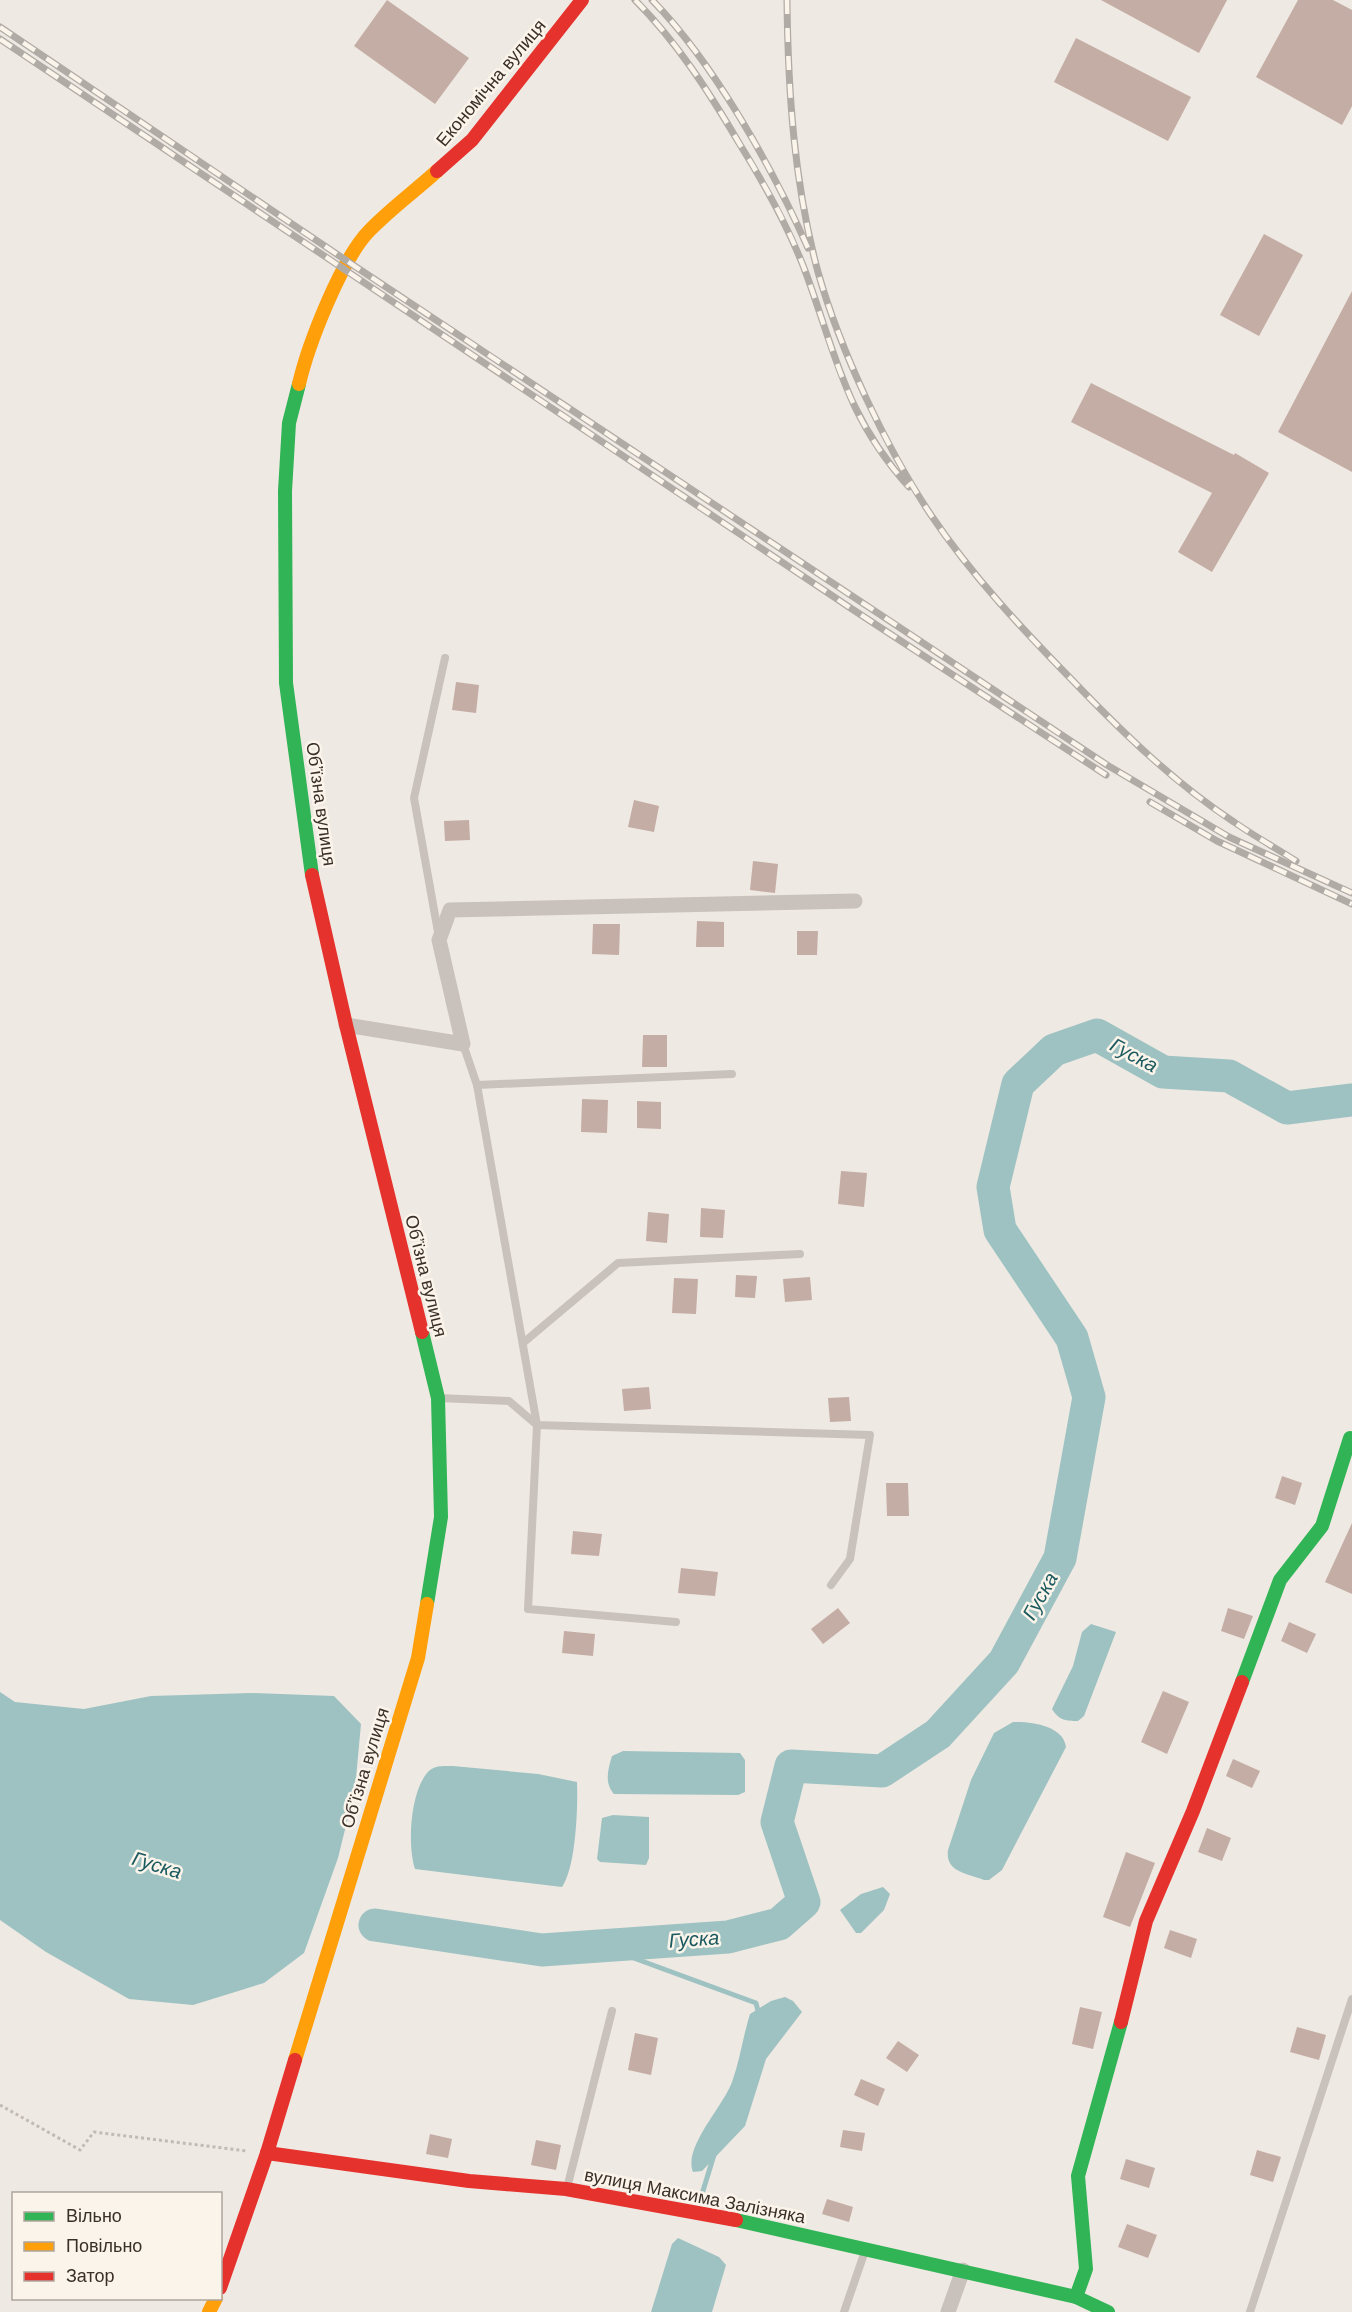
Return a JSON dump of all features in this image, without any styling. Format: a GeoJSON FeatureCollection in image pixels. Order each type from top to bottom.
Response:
{"type":"FeatureCollection","features":[{"type":"Feature","properties":{"kind":"street","name":"Економічна вулиця"},"geometry":{"type":"LineString","coordinates":[[347,261],[368,232],[471,140],[582,0]]}},
{"type":"Feature","properties":{"kind":"street","name":"Обʼїзна вулиця"},"geometry":{"type":"LineString","coordinates":[[222,2282],[267,2153],[418,1658],[441,1517],[438,1398],[346,1025],[312,873],[286,682],[285,491],[289,423],[304,362],[347,261]]}},
{"type":"Feature","properties":{"kind":"street"},"geometry":{"type":"LineString","coordinates":[[346,1025],[463,1044],[439,940],[450,909],[855,901]]}},
{"type":"Feature","properties":{"kind":"street"},"geometry":{"type":"LineString","coordinates":[[1076,2297],[1086,2269],[1078,2176],[1080,2164],[1129,1992],[1146,1921],[1193,1810],[1280,1580],[1322,1526],[1350,1438]]}},
{"type":"Feature","properties":{"kind":"street","name":"вулиця Максима Залізняка"},"geometry":{"type":"LineString","coordinates":[[267,2153],[469,2181],[566,2190],[724,2217],[1076,2297],[1108,2312]]}},
{"type":"Feature","properties":{"kind":"street"},"geometry":{"type":"LineString","coordinates":[[948,2312],[963,2270]]}},
{"type":"Feature","properties":{"kind":"lane"},"geometry":{"type":"LineString","coordinates":[[439,940],[414,798],[445,658]]}},
{"type":"Feature","properties":{"kind":"lane"},"geometry":{"type":"LineString","coordinates":[[463,1044],[477,1085],[537,1425],[528,1609],[676,1622]]}},
{"type":"Feature","properties":{"kind":"lane"},"geometry":{"type":"LineString","coordinates":[[477,1085],[732,1074]]}},
{"type":"Feature","properties":{"kind":"lane"},"geometry":{"type":"LineString","coordinates":[[523,1343],[618,1263],[800,1254]]}},
{"type":"Feature","properties":{"kind":"lane"},"geometry":{"type":"LineString","coordinates":[[438,1398],[509,1401],[537,1425],[870,1435],[850,1559],[831,1585]]}},
{"type":"Feature","properties":{"kind":"lane"},"geometry":{"type":"LineString","coordinates":[[1250,2312],[1352,1999]]}},
{"type":"Feature","properties":{"kind":"lane"},"geometry":{"type":"LineString","coordinates":[[566,2190],[612,2011]]}},
{"type":"Feature","properties":{"kind":"lane"},"geometry":{"type":"LineString","coordinates":[[844,2312],[865,2250]]}},
{"type":"Feature","properties":{"kind":"path"},"geometry":{"type":"LineString","coordinates":[[0,2105],[80,2150],[94,2132],[267,2153]]}},
{"type":"Feature","properties":{"kind":"water"},"geometry":{"type":"Polygon","coordinates":[[[1091,1624],[1116,1632],[1084,1716],[1078,1721],[1066,1720],[1057,1716],[1052,1709],[1073,1666],[1082,1632],[1091,1624]]]}},
{"type":"Feature","properties":{"kind":"water"},"geometry":{"type":"Polygon","coordinates":[[[0,1692],[15,1702],[84,1709],[151,1696],[251,1693],[334,1696],[361,1724],[355,1789],[338,1858],[304,1953],[264,1983],[193,2005],[129,1999],[46,1952],[0,1920],[0,1692]]]}},
{"type":"Feature","properties":{"kind":"water"},"geometry":{"type":"Polygon","coordinates":[[[1013,1722],[1046,1726],[1059,1734],[1066,1747],[1002,1870],[989,1880],[984,1880],[953,1867],[948,1857],[948,1850],[971,1780],[994,1733],[1013,1722]]]}},
{"type":"Feature","properties":{"kind":"water"},"geometry":{"type":"Polygon","coordinates":[[[623,1751],[740,1753],[745,1760],[745,1792],[738,1795],[614,1794],[608,1781],[609,1766],[612,1756],[623,1751]]]}},
{"type":"Feature","properties":{"kind":"water"},"geometry":{"type":"Polygon","coordinates":[[[453,1766],[538,1774],[577,1782],[573,1852],[567,1878],[562,1887],[415,1869],[411,1832],[414,1803],[418,1790],[423,1778],[432,1768],[453,1766]]]}},
{"type":"Feature","properties":{"kind":"water"},"geometry":{"type":"Polygon","coordinates":[[[613,1815],[649,1817],[649,1858],[646,1865],[600,1862],[597,1859],[602,1818],[613,1815]]]}},
{"type":"Feature","properties":{"kind":"water"},"geometry":{"type":"Polygon","coordinates":[[[883,1887],[890,1894],[884,1910],[861,1933],[856,1933],[840,1910],[861,1894],[883,1887]]]}},
{"type":"Feature","properties":{"kind":"water"},"geometry":{"type":"Polygon","coordinates":[[[785,1997],[793,2001],[802,2012],[766,2059],[745,2126],[702,2171],[693,2172],[691,2162],[694,2151],[705,2127],[732,2082],[750,2014],[771,2001],[785,1997]]]}},
{"type":"Feature","properties":{"kind":"water"},"geometry":{"type":"Polygon","coordinates":[[[678,2238],[719,2257],[726,2265],[712,2312],[651,2312],[672,2244],[678,2238]]]}},
{"type":"Feature","properties":{"kind":"building"},"geometry":{"type":"Polygon","coordinates":[[[387,0],[469,58],[435,104],[354,46],[387,0]]]}},
{"type":"Feature","properties":{"kind":"building"},"geometry":{"type":"Polygon","coordinates":[[[1101,0],[1227,0],[1199,53],[1101,0]]]}},
{"type":"Feature","properties":{"kind":"building"},"geometry":{"type":"Polygon","coordinates":[[[1298,0],[1333,0],[1352,10],[1352,106],[1342,125],[1256,77],[1298,0]]]}},
{"type":"Feature","properties":{"kind":"building"},"geometry":{"type":"Polygon","coordinates":[[[1076,38],[1191,97],[1168,141],[1054,82],[1076,38]]]}},
{"type":"Feature","properties":{"kind":"building"},"geometry":{"type":"Polygon","coordinates":[[[1264,234],[1303,255],[1259,336],[1220,315],[1264,234]]]}},
{"type":"Feature","properties":{"kind":"building"},"geometry":{"type":"Polygon","coordinates":[[[1352,291],[1352,472],[1278,432],[1352,291]]]}},
{"type":"Feature","properties":{"kind":"building"},"geometry":{"type":"Polygon","coordinates":[[[1091,383],[1234,455],[1235,453],[1269,473],[1212,572],[1178,552],[1212,493],[1071,422],[1091,383]]]}},
{"type":"Feature","properties":{"kind":"building"},"geometry":{"type":"Polygon","coordinates":[[[456,682],[479,685],[476,713],[452,710],[456,682]]]}},
{"type":"Feature","properties":{"kind":"building"},"geometry":{"type":"Polygon","coordinates":[[[634,800],[659,806],[654,832],[628,827],[634,800]]]}},
{"type":"Feature","properties":{"kind":"building"},"geometry":{"type":"Polygon","coordinates":[[[469,820],[470,840],[445,841],[444,821],[469,820]]]}},
{"type":"Feature","properties":{"kind":"building"},"geometry":{"type":"Polygon","coordinates":[[[753,861],[778,864],[775,893],[750,890],[753,861]]]}},
{"type":"Feature","properties":{"kind":"building"},"geometry":{"type":"Polygon","coordinates":[[[697,921],[724,922],[724,947],[696,947],[697,921]]]}},
{"type":"Feature","properties":{"kind":"building"},"geometry":{"type":"Polygon","coordinates":[[[593,924],[620,924],[619,955],[592,954],[593,924]]]}},
{"type":"Feature","properties":{"kind":"building"},"geometry":{"type":"Polygon","coordinates":[[[797,931],[818,931],[817,955],[797,955],[797,931]]]}},
{"type":"Feature","properties":{"kind":"building"},"geometry":{"type":"Polygon","coordinates":[[[643,1035],[667,1035],[667,1067],[642,1067],[643,1035]]]}},
{"type":"Feature","properties":{"kind":"building"},"geometry":{"type":"Polygon","coordinates":[[[582,1099],[608,1100],[607,1133],[581,1132],[582,1099]]]}},
{"type":"Feature","properties":{"kind":"building"},"geometry":{"type":"Polygon","coordinates":[[[637,1101],[661,1102],[661,1129],[637,1128],[637,1101]]]}},
{"type":"Feature","properties":{"kind":"building"},"geometry":{"type":"Polygon","coordinates":[[[841,1171],[867,1173],[864,1207],[838,1204],[841,1171]]]}},
{"type":"Feature","properties":{"kind":"building"},"geometry":{"type":"Polygon","coordinates":[[[701,1208],[725,1210],[723,1238],[700,1237],[701,1208]]]}},
{"type":"Feature","properties":{"kind":"building"},"geometry":{"type":"Polygon","coordinates":[[[648,1212],[669,1214],[667,1243],[646,1241],[648,1212]]]}},
{"type":"Feature","properties":{"kind":"building"},"geometry":{"type":"Polygon","coordinates":[[[736,1275],[757,1276],[755,1298],[735,1297],[736,1275]]]}},
{"type":"Feature","properties":{"kind":"building"},"geometry":{"type":"Polygon","coordinates":[[[810,1277],[812,1300],[785,1302],[783,1279],[810,1277]]]}},
{"type":"Feature","properties":{"kind":"building"},"geometry":{"type":"Polygon","coordinates":[[[674,1278],[698,1279],[696,1314],[672,1313],[674,1278]]]}},
{"type":"Feature","properties":{"kind":"building"},"geometry":{"type":"Polygon","coordinates":[[[649,1387],[651,1409],[624,1411],[622,1389],[649,1387]]]}},
{"type":"Feature","properties":{"kind":"building"},"geometry":{"type":"Polygon","coordinates":[[[849,1397],[851,1421],[830,1422],[828,1398],[849,1397]]]}},
{"type":"Feature","properties":{"kind":"building"},"geometry":{"type":"Polygon","coordinates":[[[1282,1476],[1302,1483],[1295,1505],[1275,1498],[1282,1476]]]}},
{"type":"Feature","properties":{"kind":"building"},"geometry":{"type":"Polygon","coordinates":[[[886,1483],[908,1483],[909,1516],[887,1516],[886,1483]]]}},
{"type":"Feature","properties":{"kind":"building"},"geometry":{"type":"Polygon","coordinates":[[[1352,1523],[1352,1594],[1325,1582],[1352,1523]]]}},
{"type":"Feature","properties":{"kind":"building"},"geometry":{"type":"Polygon","coordinates":[[[573,1531],[602,1534],[599,1556],[571,1554],[573,1531]]]}},
{"type":"Feature","properties":{"kind":"building"},"geometry":{"type":"Polygon","coordinates":[[[681,1568],[718,1572],[715,1596],[678,1593],[681,1568]]]}},
{"type":"Feature","properties":{"kind":"building"},"geometry":{"type":"Polygon","coordinates":[[[838,1608],[850,1623],[823,1644],[811,1629],[838,1608]]]}},
{"type":"Feature","properties":{"kind":"building"},"geometry":{"type":"Polygon","coordinates":[[[1228,1608],[1253,1616],[1244,1639],[1221,1631],[1228,1608]]]}},
{"type":"Feature","properties":{"kind":"building"},"geometry":{"type":"Polygon","coordinates":[[[1289,1622],[1316,1634],[1307,1653],[1281,1641],[1289,1622]]]}},
{"type":"Feature","properties":{"kind":"building"},"geometry":{"type":"Polygon","coordinates":[[[564,1631],[595,1634],[593,1656],[562,1653],[564,1631]]]}},
{"type":"Feature","properties":{"kind":"building"},"geometry":{"type":"Polygon","coordinates":[[[1163,1691],[1189,1702],[1167,1754],[1141,1742],[1163,1691]]]}},
{"type":"Feature","properties":{"kind":"building"},"geometry":{"type":"Polygon","coordinates":[[[1233,1759],[1260,1771],[1252,1788],[1226,1776],[1233,1759]]]}},
{"type":"Feature","properties":{"kind":"building"},"geometry":{"type":"Polygon","coordinates":[[[1207,1828],[1231,1838],[1222,1861],[1198,1852],[1207,1828]]]}},
{"type":"Feature","properties":{"kind":"building"},"geometry":{"type":"Polygon","coordinates":[[[1126,1852],[1155,1863],[1130,1927],[1103,1917],[1126,1852]]]}},
{"type":"Feature","properties":{"kind":"building"},"geometry":{"type":"Polygon","coordinates":[[[1170,1930],[1197,1939],[1191,1958],[1164,1948],[1170,1930]]]}},
{"type":"Feature","properties":{"kind":"building"},"geometry":{"type":"Polygon","coordinates":[[[1080,2007],[1102,2012],[1093,2049],[1072,2044],[1080,2007]]]}},
{"type":"Feature","properties":{"kind":"building"},"geometry":{"type":"Polygon","coordinates":[[[1297,2027],[1326,2035],[1319,2060],[1290,2052],[1297,2027]]]}},
{"type":"Feature","properties":{"kind":"building"},"geometry":{"type":"Polygon","coordinates":[[[635,2033],[658,2038],[651,2075],[628,2070],[635,2033]]]}},
{"type":"Feature","properties":{"kind":"building"},"geometry":{"type":"Polygon","coordinates":[[[898,2041],[919,2055],[907,2072],[886,2058],[898,2041]]]}},
{"type":"Feature","properties":{"kind":"building"},"geometry":{"type":"Polygon","coordinates":[[[861,2079],[885,2089],[878,2106],[854,2095],[861,2079]]]}},
{"type":"Feature","properties":{"kind":"building"},"geometry":{"type":"Polygon","coordinates":[[[843,2130],[865,2133],[862,2151],[840,2147],[843,2130]]]}},
{"type":"Feature","properties":{"kind":"building"},"geometry":{"type":"Polygon","coordinates":[[[430,2134],[452,2139],[448,2158],[426,2154],[430,2134]]]}},
{"type":"Feature","properties":{"kind":"building"},"geometry":{"type":"Polygon","coordinates":[[[536,2140],[561,2145],[556,2170],[531,2165],[536,2140]]]}},
{"type":"Feature","properties":{"kind":"building"},"geometry":{"type":"Polygon","coordinates":[[[1257,2150],[1281,2157],[1273,2182],[1250,2175],[1257,2150]]]}},
{"type":"Feature","properties":{"kind":"building"},"geometry":{"type":"Polygon","coordinates":[[[1126,2159],[1155,2168],[1149,2188],[1120,2179],[1126,2159]]]}},
{"type":"Feature","properties":{"kind":"building"},"geometry":{"type":"Polygon","coordinates":[[[827,2199],[853,2207],[849,2222],[822,2214],[827,2199]]]}},
{"type":"Feature","properties":{"kind":"building"},"geometry":{"type":"Polygon","coordinates":[[[1127,2224],[1157,2235],[1148,2258],[1118,2247],[1127,2224]]]}},
{"type":"Feature","properties":{"kind":"waterway","name":"Гуска"},"geometry":{"type":"LineString","coordinates":[[375,1925],[542,1950],[728,1937],[779,1924],[804,1902],[777,1822],[791,1766],[882,1771],[938,1734],[1004,1662],[1060,1558],[1089,1397],[1072,1338],[1000,1230],[993,1187],[1018,1084],[1054,1050],[1097,1035],[1163,1072],[1229,1076],[1287,1108],[1352,1100]]}},
{"type":"Feature","properties":{"kind":"waterway"},"geometry":{"type":"LineString","coordinates":[[601,1946],[756,2003],[759,2015]]}},
{"type":"Feature","properties":{"kind":"waterway"},"geometry":{"type":"LineString","coordinates":[[702,2194],[714,2155]]}},
{"type":"Feature","properties":{"kind":"railway"},"geometry":{"type":"LineString","coordinates":[[635,0],[665,33],[691,68],[749,159],[785,224],[800,259],[836,361],[857,412],[888,462],[909,487]]}},
{"type":"Feature","properties":{"kind":"railway"},"geometry":{"type":"LineString","coordinates":[[652,0],[697,54],[740,117],[777,184],[808,248]]}},
{"type":"Feature","properties":{"kind":"railway"},"geometry":{"type":"LineString","coordinates":[[787,0],[794,137],[803,205],[818,272],[827,302],[866,398],[914,489],[947,538],[981,581],[1112,720],[1191,791],[1296,861]]}},
{"type":"Feature","properties":{"kind":"railway"},"geometry":{"type":"LineString","coordinates":[[0,27],[347,261],[1107,765],[1229,837],[1352,893]]}},
{"type":"Feature","properties":{"kind":"railway"},"geometry":{"type":"LineString","coordinates":[[0,39],[852,609],[1106,775]]}},
{"type":"Feature","properties":{"kind":"railway"},"geometry":{"type":"LineString","coordinates":[[1150,802],[1217,841],[1352,904]]}},
{"type":"Feature","properties":{"kind":"traffic: fast"},"geometry":{"type":"LineString","coordinates":[[299,384],[289,423],[285,491],[286,683],[312,875]]}},
{"type":"Feature","properties":{"kind":"traffic: fast"},"geometry":{"type":"LineString","coordinates":[[422,1332],[438,1398],[441,1517],[427,1604]]}},
{"type":"Feature","properties":{"kind":"traffic: fast"},"geometry":{"type":"LineString","coordinates":[[1242,1682],[1280,1580],[1322,1526],[1350,1438]]}},
{"type":"Feature","properties":{"kind":"traffic: fast"},"geometry":{"type":"LineString","coordinates":[[1076,2297],[1086,2269],[1078,2176],[1121,2022]]}},
{"type":"Feature","properties":{"kind":"traffic: fast"},"geometry":{"type":"LineString","coordinates":[[736,2220],[1076,2297],[1108,2312]]}},
{"type":"Feature","properties":{"kind":"traffic: slow"},"geometry":{"type":"LineString","coordinates":[[299,384],[303,367],[327,304],[358,244],[377,223],[437,171]]}},
{"type":"Feature","properties":{"kind":"traffic: slow"},"geometry":{"type":"LineString","coordinates":[[295,2060],[418,1658],[427,1604]]}},
{"type":"Feature","properties":{"kind":"traffic: slow"},"geometry":{"type":"LineString","coordinates":[[209,2312],[215,2300]]}},
{"type":"Feature","properties":{"kind":"traffic: jam"},"geometry":{"type":"LineString","coordinates":[[437,171],[472,140],[582,0]]}},
{"type":"Feature","properties":{"kind":"traffic: jam"},"geometry":{"type":"LineString","coordinates":[[312,875],[346,1025],[422,1332]]}},
{"type":"Feature","properties":{"kind":"traffic: jam"},"geometry":{"type":"LineString","coordinates":[[1121,2022],[1146,1921],[1193,1811],[1242,1682]]}},
{"type":"Feature","properties":{"kind":"traffic: jam"},"geometry":{"type":"LineString","coordinates":[[222,2282],[267,2153],[295,2060]]}},
{"type":"Feature","properties":{"kind":"traffic: jam"},"geometry":{"type":"LineString","coordinates":[[267,2153],[469,2181],[566,2189],[736,2220]]}}]}
